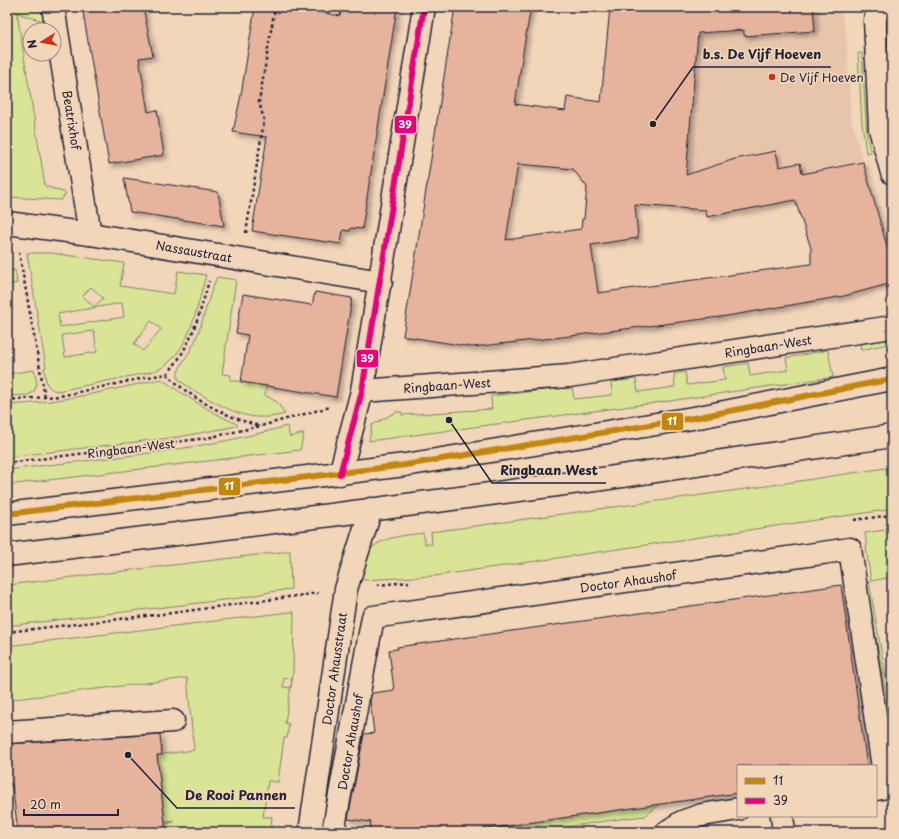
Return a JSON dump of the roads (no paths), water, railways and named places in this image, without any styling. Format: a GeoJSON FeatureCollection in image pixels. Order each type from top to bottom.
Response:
{"type":"FeatureCollection","features":[{"type":"Feature","properties":{"kind":"street","name":"Beatrixhof"},"geometry":{"type":"LineString","coordinates":[[53,7],[90,234]]}},
{"type":"Feature","properties":{"kind":"street"},"geometry":{"type":"LineString","coordinates":[[340,474],[362,391],[424,7]]}},
{"type":"Feature","properties":{"kind":"street"},"geometry":{"type":"LineString","coordinates":[[880,7],[875,20],[880,129],[892,173]]}},
{"type":"Feature","properties":{"kind":"street","name":"Nassaustraat"},"geometry":{"type":"LineString","coordinates":[[11,224],[90,234],[380,282]]}},
{"type":"Feature","properties":{"kind":"street","name":"Ringbaan-West"},"geometry":{"type":"LineString","coordinates":[[362,391],[569,376],[892,327]]}},
{"type":"Feature","properties":{"kind":"street"},"geometry":{"type":"LineString","coordinates":[[7,514],[405,465],[699,417],[892,379]]}},
{"type":"Feature","properties":{"kind":"street"},"geometry":{"type":"LineString","coordinates":[[7,555],[602,479],[892,436]]}},
{"type":"Feature","properties":{"kind":"street","name":"Doctor Ahausstraat"},"geometry":{"type":"LineString","coordinates":[[310,832],[346,589],[371,509]]}},
{"type":"Feature","properties":{"kind":"street","name":"Doctor Ahaushof"},"geometry":{"type":"LineString","coordinates":[[334,832],[373,617],[850,549],[886,787],[877,789]]}},
{"type":"Feature","properties":{"kind":"street"},"geometry":{"type":"LineString","coordinates":[[7,732],[173,721]]}},
{"type":"Feature","properties":{"kind":"street"},"geometry":{"type":"LineString","coordinates":[[667,832],[682,822],[702,814],[737,810]]}},
{"type":"Feature","properties":{"kind":"street"},"geometry":{"type":"LineString","coordinates":[[782,817],[784,832]]}},
{"type":"Feature","properties":{"kind":"place","name":"De Vijf Hoeven"},"geometry":{"type":"Point","coordinates":[772,77]}},
{"type":"Feature","properties":{"kind":"place","name":"b.s. De Vijf Hoeven"},"geometry":{"type":"Point","coordinates":[653,124]}},
{"type":"Feature","properties":{"kind":"place","name":"Ringbaan West"},"geometry":{"type":"Point","coordinates":[449,420]}},
{"type":"Feature","properties":{"kind":"place","name":"De Rooi Pannen"},"geometry":{"type":"Point","coordinates":[128,755]}}]}
